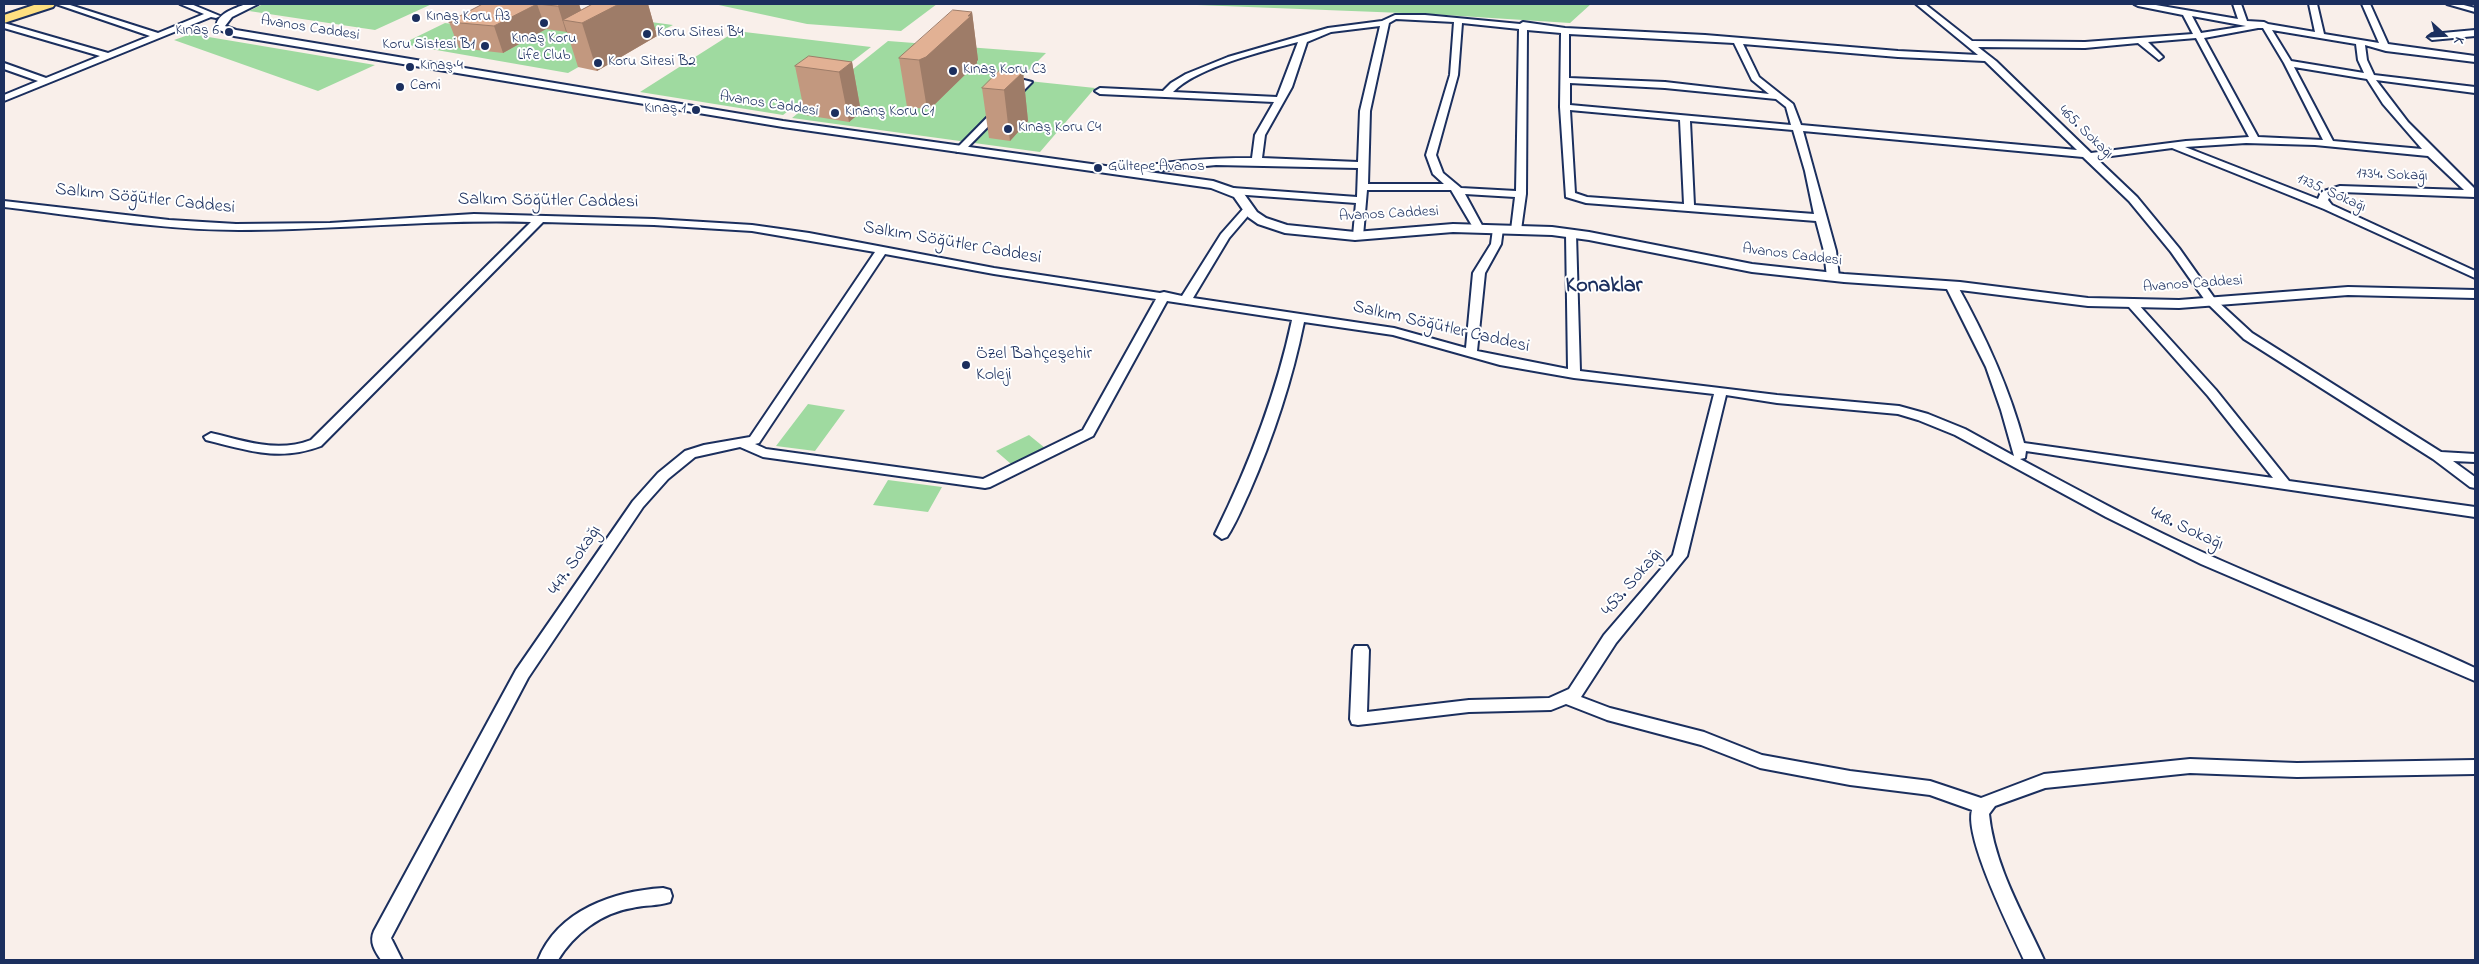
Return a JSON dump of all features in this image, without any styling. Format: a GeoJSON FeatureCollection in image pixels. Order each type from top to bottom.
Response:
{"type":"FeatureCollection","features":[{"type":"Feature","properties":{"kind":"main road"},"geometry":{"type":"LineString","coordinates":[[4,12],[28,4]]}},
{"type":"Feature","properties":{"kind":"main road"},"geometry":{"type":"LineString","coordinates":[[4,19],[50,4]]}},
{"type":"Feature","properties":{"kind":"street"},"geometry":{"type":"LineString","coordinates":[[60,4],[159,36]]}},
{"type":"Feature","properties":{"kind":"street"},"geometry":{"type":"LineString","coordinates":[[184,4],[223,20]]}},
{"type":"Feature","properties":{"kind":"street","name":"Avanos Caddesi"},"geometry":{"type":"LineString","coordinates":[[253,4],[223,20],[220,27],[234,33],[774,122],[1213,185],[1233,191],[1245,202],[1248,210],[1262,221],[1285,229],[1358,236],[1453,228],[1571,234],[1730,265],[1833,277],[1951,285],[2068,300],[2133,305],[2348,291],[2475,294]]}},
{"type":"Feature","properties":{"kind":"street","name":"465. Sokağı"},"geometry":{"type":"LineString","coordinates":[[1920,4],[1987,58],[2146,212],[2211,301],[2248,336],[2438,456],[2475,484]]}},
{"type":"Feature","properties":{"kind":"street"},"geometry":{"type":"LineString","coordinates":[[2138,4],[2264,24],[2360,44],[2475,59]]}},
{"type":"Feature","properties":{"kind":"street"},"geometry":{"type":"LineString","coordinates":[[2237,4],[2243,21]]}},
{"type":"Feature","properties":{"kind":"street"},"geometry":{"type":"LineString","coordinates":[[2313,4],[2320,35]]}},
{"type":"Feature","properties":{"kind":"street"},"geometry":{"type":"LineString","coordinates":[[2366,4],[2386,48]]}},
{"type":"Feature","properties":{"kind":"street"},"geometry":{"type":"LineString","coordinates":[[2450,4],[2475,10]]}},
{"type":"Feature","properties":{"kind":"street"},"geometry":{"type":"LineString","coordinates":[[2186,12],[2254,140]]}},
{"type":"Feature","properties":{"kind":"street"},"geometry":{"type":"LineString","coordinates":[[4,98],[212,14]]}},
{"type":"Feature","properties":{"kind":"street"},"geometry":{"type":"LineString","coordinates":[[1358,236],[1362,200],[1365,111],[1385,23],[1389,18],[1458,20],[1522,25],[1566,31],[1737,41],[1898,54],[1987,58]]}},
{"type":"Feature","properties":{"kind":"street"},"geometry":{"type":"LineString","coordinates":[[1458,20],[1454,75],[1431,155],[1438,174],[1455,189],[1479,229]]}},
{"type":"Feature","properties":{"kind":"street"},"geometry":{"type":"LineString","coordinates":[[1166,94],[1174,84],[1190,75],[1256,52],[1333,30],[1385,23]]}},
{"type":"Feature","properties":{"kind":"street"},"geometry":{"type":"LineString","coordinates":[[1971,44],[2085,45],[2198,36],[2232,32],[2264,24]]}},
{"type":"Feature","properties":{"kind":"street"},"geometry":{"type":"LineString","coordinates":[[2264,24],[2288,63],[2330,144]]}},
{"type":"Feature","properties":{"kind":"street"},"geometry":{"type":"LineString","coordinates":[[4,25],[108,56]]}},
{"type":"Feature","properties":{"kind":"street"},"geometry":{"type":"LineString","coordinates":[[1516,230],[1521,194],[1522,25]]}},
{"type":"Feature","properties":{"kind":"street"},"geometry":{"type":"LineString","coordinates":[[1566,31],[1564,80],[1570,195],[1586,200],[1820,218]]}},
{"type":"Feature","properties":{"kind":"street"},"geometry":{"type":"LineString","coordinates":[[2432,37],[2475,33]]}},
{"type":"Feature","properties":{"kind":"street"},"geometry":{"type":"LineString","coordinates":[[1257,162],[1260,134],[1287,87],[1300,43],[1309,37]]}},
{"type":"Feature","properties":{"kind":"street"},"geometry":{"type":"LineString","coordinates":[[2140,40],[2159,57]]}},
{"type":"Feature","properties":{"kind":"street"},"geometry":{"type":"LineString","coordinates":[[1737,41],[1754,78],[1790,106],[1810,171],[1820,218],[1830,251],[1833,277]]}},
{"type":"Feature","properties":{"kind":"street"},"geometry":{"type":"LineString","coordinates":[[2360,44],[2362,59],[2371,77],[2392,109],[2431,153],[2475,194]]}},
{"type":"Feature","properties":{"kind":"street"},"geometry":{"type":"LineString","coordinates":[[2288,63],[2371,77],[2475,90]]}},
{"type":"Feature","properties":{"kind":"street"},"geometry":{"type":"LineString","coordinates":[[4,66],[47,81]]}},
{"type":"Feature","properties":{"kind":"street"},"geometry":{"type":"LineString","coordinates":[[1564,80],[1665,85],[1777,97]]}},
{"type":"Feature","properties":{"kind":"street"},"geometry":{"type":"LineString","coordinates":[[960,150],[1027,82]]}},
{"type":"Feature","properties":{"kind":"street"},"geometry":{"type":"LineString","coordinates":[[1100,91],[1279,100]]}},
{"type":"Feature","properties":{"kind":"street"},"geometry":{"type":"LineString","coordinates":[[1565,107],[1797,126],[2086,155],[2214,141],[2254,140],[2330,144],[2431,153]]}},
{"type":"Feature","properties":{"kind":"street"},"geometry":{"type":"LineString","coordinates":[[1685,118],[1689,209]]}},
{"type":"Feature","properties":{"kind":"street","name":"1735. Sokağı"},"geometry":{"type":"LineString","coordinates":[[2173,146],[2328,207],[2475,275]]}},
{"type":"Feature","properties":{"kind":"street"},"geometry":{"type":"LineString","coordinates":[[1129,172],[1180,163],[1257,162],[1363,165]]}},
{"type":"Feature","properties":{"kind":"street"},"geometry":{"type":"LineString","coordinates":[[1362,187],[1455,189],[1521,194]]}},
{"type":"Feature","properties":{"kind":"street","name":"1734. Sokağı"},"geometry":{"type":"LineString","coordinates":[[2328,207],[2323,200],[2325,194],[2340,189],[2475,194]]}},
{"type":"Feature","properties":{"kind":"street"},"geometry":{"type":"LineString","coordinates":[[1233,191],[1362,200]]}},
{"type":"Feature","properties":{"kind":"street","name":"Salkım Söğütler Caddesi"},"geometry":{"type":"LineString","coordinates":[[4,204],[178,224],[236,227],[330,226],[454,217],[654,222],[752,228],[809,236],[994,270],[1394,332],[1471,354],[1574,374],[1777,399],[1887,408]]}},
{"type":"Feature","properties":{"kind":"street"},"geometry":{"type":"LineString","coordinates":[[1186,299],[1225,236],[1248,210]]}},
{"type":"Feature","properties":{"kind":"street"},"geometry":{"type":"LineString","coordinates":[[211,437],[280,453],[302,449],[316,443],[540,218]]}},
{"type":"Feature","properties":{"kind":"street"},"geometry":{"type":"LineString","coordinates":[[1471,354],[1477,279],[1483,263],[1496,244],[1498,229]]}},
{"type":"Feature","properties":{"kind":"street"},"geometry":{"type":"LineString","coordinates":[[1571,234],[1574,374]]}},
{"type":"Feature","properties":{"kind":"street","name":"447. Sokağı"},"geometry":{"type":"LineString","coordinates":[[392,960],[383,947],[382,937],[527,665],[633,511],[656,483],[674,467],[697,451],[754,440],[882,250]]}},
{"type":"Feature","properties":{"kind":"street"},"geometry":{"type":"LineString","coordinates":[[1951,285],[1976,330],[1997,378],[2022,465]]}},
{"type":"Feature","properties":{"kind":"street"},"geometry":{"type":"LineString","coordinates":[[743,443],[763,453],[985,484],[1088,433],[1164,295]]}},
{"type":"Feature","properties":{"kind":"street"},"geometry":{"type":"LineString","coordinates":[[2133,305],[2212,393],[2286,486]]}},
{"type":"Feature","properties":{"kind":"street"},"geometry":{"type":"LineString","coordinates":[[1222,534],[1241,497],[1270,428],[1288,370],[1299,317]]}},
{"type":"Feature","properties":{"kind":"street","name":"453. Sokağı"},"geometry":{"type":"LineString","coordinates":[[1568,698],[1580,687],[1610,639],[1680,556],[1721,391]]}},
{"type":"Feature","properties":{"kind":"street","name":"448. Sokağı"},"geometry":{"type":"LineString","coordinates":[[1887,408],[1911,413],[1942,424],[2111,514],[2206,560],[2316,608],[2386,634],[2475,675]]}},
{"type":"Feature","properties":{"kind":"street"},"geometry":{"type":"LineString","coordinates":[[2018,446],[2475,512]]}},
{"type":"Feature","properties":{"kind":"street"},"geometry":{"type":"LineString","coordinates":[[2438,456],[2475,458]]}},
{"type":"Feature","properties":{"kind":"street"},"geometry":{"type":"LineString","coordinates":[[1361,650],[1358,719],[1469,706],[1551,704],[1568,698],[1607,714],[1704,739],[1760,760],[1834,776],[1930,788],[1984,806]]}},
{"type":"Feature","properties":{"kind":"street"},"geometry":{"type":"LineString","coordinates":[[2034,960],[1990,855],[1980,820],[1984,806],[1989,801],[2044,781],[2190,766],[2297,770],[2475,767]]}},
{"type":"Feature","properties":{"kind":"street"},"geometry":{"type":"LineString","coordinates":[[548,960],[568,932],[592,914],[620,901],[635,897],[663,896]]}},
{"type":"Feature","properties":{"kind":"green space"},"geometry":{"type":"Polygon","coordinates":[[[263,4],[432,4],[375,30],[249,11],[263,4]]]}},
{"type":"Feature","properties":{"kind":"green space"},"geometry":{"type":"Polygon","coordinates":[[[518,4],[673,25],[663,30],[647,28],[568,73],[402,44],[445,23],[469,26],[518,4]]]}},
{"type":"Feature","properties":{"kind":"green space"},"geometry":{"type":"Polygon","coordinates":[[[714,4],[937,4],[901,31],[807,24],[714,4]]]}},
{"type":"Feature","properties":{"kind":"green space"},"geometry":{"type":"Polygon","coordinates":[[[1171,4],[1591,4],[1570,23],[1429,14],[1171,4]]]}},
{"type":"Feature","properties":{"kind":"green space"},"geometry":{"type":"Polygon","coordinates":[[[736,31],[871,47],[783,115],[640,92],[736,31]]]}},
{"type":"Feature","properties":{"kind":"green space"},"geometry":{"type":"Polygon","coordinates":[[[191,34],[375,65],[318,91],[174,40],[191,34]]]}},
{"type":"Feature","properties":{"kind":"green space"},"geometry":{"type":"Polygon","coordinates":[[[888,41],[1046,53],[1019,80],[1095,88],[1040,152],[792,118],[888,41]]]}},
{"type":"Feature","properties":{"kind":"green space"},"geometry":{"type":"Polygon","coordinates":[[[808,404],[845,410],[815,451],[776,446],[808,404]]]}},
{"type":"Feature","properties":{"kind":"green space"},"geometry":{"type":"Polygon","coordinates":[[[1029,435],[1045,448],[1011,464],[996,451],[1029,435]]]}},
{"type":"Feature","properties":{"kind":"green space"},"geometry":{"type":"Polygon","coordinates":[[[888,480],[942,487],[928,512],[873,505],[888,480]]]}},
{"type":"Feature","properties":{"kind":"building"},"geometry":{"type":"Polygon","coordinates":[[[483,4],[537,4],[494,26],[449,22],[483,4]]]}},
{"type":"Feature","properties":{"kind":"building"},"geometry":{"type":"Polygon","coordinates":[[[538,4],[562,4],[558,6],[538,4]]]}},
{"type":"Feature","properties":{"kind":"building"},"geometry":{"type":"Polygon","coordinates":[[[593,4],[619,4],[582,23],[563,20],[593,4]]]}},
{"type":"Feature","properties":{"kind":"building"},"geometry":{"type":"Polygon","coordinates":[[[953,10],[972,12],[968,16],[971,16],[926,57],[919,60],[899,58],[953,10]]]}},
{"type":"Feature","properties":{"kind":"building"},"geometry":{"type":"Polygon","coordinates":[[[809,56],[852,62],[839,72],[795,66],[809,56]]]}},
{"type":"Feature","properties":{"kind":"building"},"geometry":{"type":"Polygon","coordinates":[[[1001,69],[1023,72],[1004,90],[982,88],[1001,69]]]}},
{"type":"Feature","properties":{"kind":"place","name":"Kınaş Koru A3"},"geometry":{"type":"Point","coordinates":[416,18]}},
{"type":"Feature","properties":{"kind":"place","name":"Kınaş Koru Life Club"},"geometry":{"type":"Point","coordinates":[544,23]}},
{"type":"Feature","properties":{"kind":"place","name":"Kınaş 6"},"geometry":{"type":"Point","coordinates":[229,32]}},
{"type":"Feature","properties":{"kind":"place","name":"Koru Sitesi B4"},"geometry":{"type":"Point","coordinates":[647,34]}},
{"type":"Feature","properties":{"kind":"place","name":"Koru Sistesi B1"},"geometry":{"type":"Point","coordinates":[485,46]}},
{"type":"Feature","properties":{"kind":"place","name":"Koru Sitesi B2"},"geometry":{"type":"Point","coordinates":[598,63]}},
{"type":"Feature","properties":{"kind":"place","name":"Kınaş 4"},"geometry":{"type":"Point","coordinates":[410,67]}},
{"type":"Feature","properties":{"kind":"place","name":"Kınaş Koru C3"},"geometry":{"type":"Point","coordinates":[953,71]}},
{"type":"Feature","properties":{"kind":"place","name":"Cami"},"geometry":{"type":"Point","coordinates":[400,87]}},
{"type":"Feature","properties":{"kind":"place","name":"Kınaş 1"},"geometry":{"type":"Point","coordinates":[696,110]}},
{"type":"Feature","properties":{"kind":"place","name":"Kınanş Koru C1"},"geometry":{"type":"Point","coordinates":[835,113]}},
{"type":"Feature","properties":{"kind":"place","name":"Kınaş Koru C4"},"geometry":{"type":"Point","coordinates":[1008,129]}},
{"type":"Feature","properties":{"kind":"place","name":"Gültepe Avanos"},"geometry":{"type":"Point","coordinates":[1098,168]}},
{"type":"Feature","properties":{"kind":"place","name":"Özel Bahçeşehir Koleji"},"geometry":{"type":"Point","coordinates":[966,365]}},
{"type":"Feature","properties":{"kind":"district","name":"Konaklar"},"geometry":{"type":"Point","coordinates":[1604,287]}}]}
